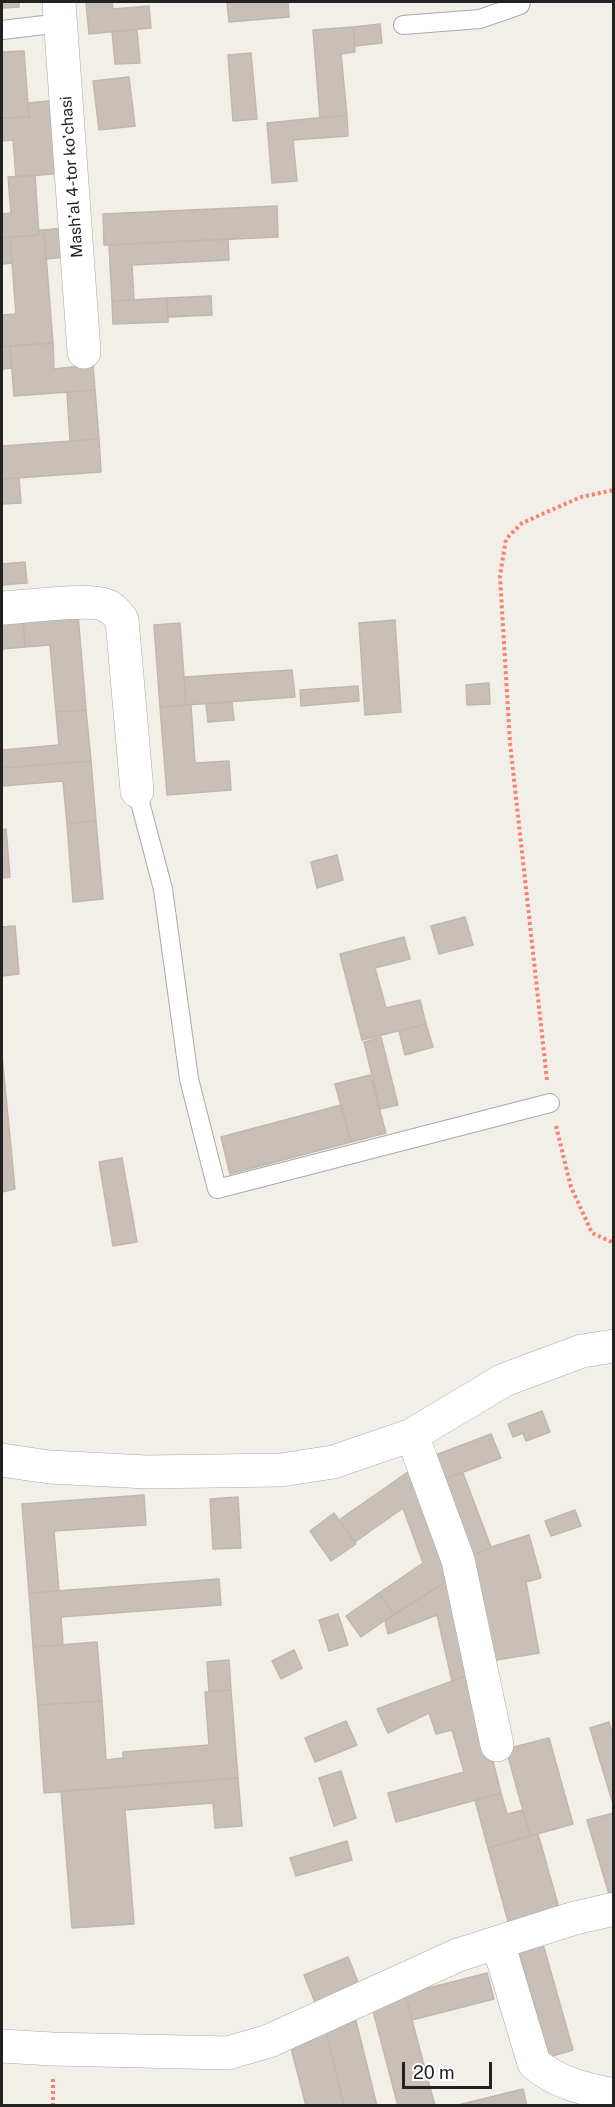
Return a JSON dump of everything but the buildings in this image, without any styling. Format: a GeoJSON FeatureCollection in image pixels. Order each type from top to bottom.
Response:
{"type":"FeatureCollection","features":[{"type":"Feature","properties":{"kind":"street","name":"Mashʼal 4-tor koʼchasi"},"geometry":{"type":"LineString","coordinates":[[60,12],[84,352]]}},
{"type":"Feature","properties":{"kind":"street"},"geometry":{"type":"LineString","coordinates":[[2,608],[88,603],[103,604],[115,610],[122,620],[137,791]]}},
{"type":"Feature","properties":{"kind":"street"},"geometry":{"type":"LineString","coordinates":[[2,1460],[49,1467],[147,1472],[281,1470],[333,1462],[412,1435],[504,1380],[582,1351],[614,1346]]}},
{"type":"Feature","properties":{"kind":"street"},"geometry":{"type":"LineString","coordinates":[[412,1435],[458,1560],[497,1745]]}},
{"type":"Feature","properties":{"kind":"street"},"geometry":{"type":"LineString","coordinates":[[2,2046],[228,2052],[269,2041],[458,1955],[575,1918],[614,1909]]}},
{"type":"Feature","properties":{"kind":"street"},"geometry":{"type":"LineString","coordinates":[[498,1943],[534,2063],[546,2073],[573,2086],[614,2095]]}},
{"type":"Feature","properties":{"kind":"lane"},"geometry":{"type":"LineString","coordinates":[[403,25],[480,19],[520,5],[521,2]]}},
{"type":"Feature","properties":{"kind":"lane"},"geometry":{"type":"LineString","coordinates":[[2,30],[60,12]]}},
{"type":"Feature","properties":{"kind":"lane"},"geometry":{"type":"LineString","coordinates":[[137,791],[163,889],[189,1079],[218,1190],[550,1103]]}},
{"type":"Feature","properties":{"kind":"path"},"geometry":{"type":"LineString","coordinates":[[614,490],[581,497],[522,523],[506,539],[501,576],[510,742],[550,1103],[571,1187],[592,1233],[614,1243]]}}]}
